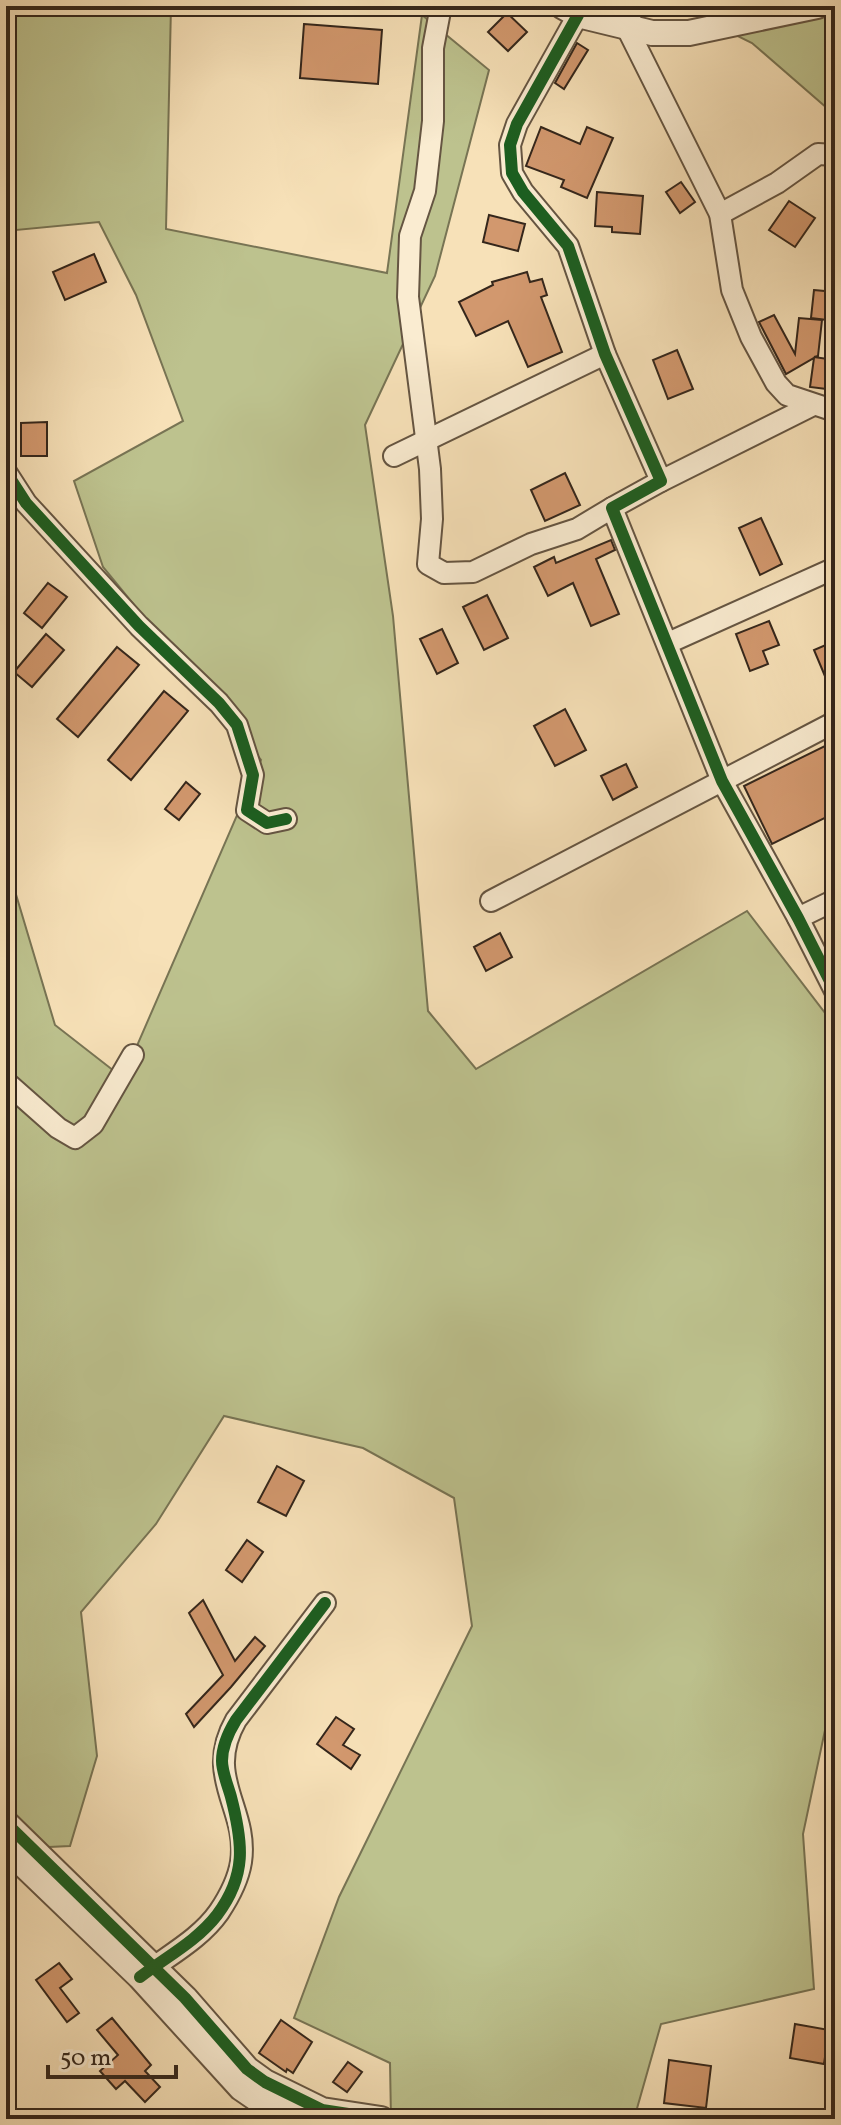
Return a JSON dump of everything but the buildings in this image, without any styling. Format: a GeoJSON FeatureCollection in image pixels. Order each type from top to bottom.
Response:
{"type":"FeatureCollection","features":[{"type":"Feature","properties":{"kind":"street"},"geometry":{"type":"LineString","coordinates":[[441,6],[433,48],[433,121],[425,191],[410,236],[408,297],[427,439],[432,519],[428,564],[444,573],[473,572],[531,544],[577,529],[661,481],[813,405]]}},
{"type":"Feature","properties":{"kind":"street"},"geometry":{"type":"LineString","coordinates":[[661,481],[605,354],[568,246],[523,192],[512,173],[510,145],[570,11],[630,16],[652,33],[689,33],[817,6]]}},
{"type":"Feature","properties":{"kind":"street"},"geometry":{"type":"LineString","coordinates":[[630,16],[720,214],[732,290],[751,337],[776,383],[787,395],[835,411]]}},
{"type":"Feature","properties":{"kind":"street"},"geometry":{"type":"LineString","coordinates":[[720,214],[777,183],[818,154],[835,155]]}},
{"type":"Feature","properties":{"kind":"street"},"geometry":{"type":"LineString","coordinates":[[394,456],[605,354]]}},
{"type":"Feature","properties":{"kind":"street"},"geometry":{"type":"LineString","coordinates":[[6,472],[26,503],[139,626],[219,703],[237,725],[253,775],[247,810],[267,823],[286,819]]}},
{"type":"Feature","properties":{"kind":"street"},"geometry":{"type":"LineString","coordinates":[[612,508],[722,781],[835,991]]}},
{"type":"Feature","properties":{"kind":"street"},"geometry":{"type":"LineString","coordinates":[[668,643],[835,568]]}},
{"type":"Feature","properties":{"kind":"street"},"geometry":{"type":"LineString","coordinates":[[491,901],[835,722]]}},
{"type":"Feature","properties":{"kind":"street"},"geometry":{"type":"LineString","coordinates":[[798,918],[835,900]]}},
{"type":"Feature","properties":{"kind":"street"},"geometry":{"type":"LineString","coordinates":[[6,1082],[58,1128],[75,1138],[93,1124],[133,1055]]}},
{"type":"Feature","properties":{"kind":"street"},"geometry":{"type":"LineString","coordinates":[[147,1972],[200,1934],[218,1914],[235,1884],[242,1860],[238,1825],[222,1763],[226,1738],[236,1720],[325,1603]]}},
{"type":"Feature","properties":{"kind":"street"},"geometry":{"type":"LineString","coordinates":[[6,1823],[147,1972],[241,2088],[297,2119]]}},
{"type":"Feature","properties":{"kind":"street"},"geometry":{"type":"LineString","coordinates":[[6,1848],[147,1972],[185,1998],[247,2069],[265,2082],[322,2110],[381,2119]]}},
{"type":"Feature","properties":{"kind":"green space"},"geometry":{"type":"Polygon","coordinates":[[[6,6],[171,6],[166,229],[387,273],[422,15],[489,70],[435,276],[365,425],[393,616],[428,1011],[476,1069],[747,911],[835,1026],[835,1683],[803,1834],[814,1989],[661,2024],[634,2119],[391,2119],[390,2063],[294,2018],[339,1897],[472,1626],[454,1498],[363,1448],[224,1416],[156,1524],[81,1612],[97,1756],[70,1846],[6,1849],[6,861],[55,1025],[123,1078],[261,760],[103,567],[74,481],[183,421],[136,295],[99,222],[6,231],[6,6]]]}},
{"type":"Feature","properties":{"kind":"green space"},"geometry":{"type":"Polygon","coordinates":[[[677,6],[835,6],[835,115],[752,43],[677,6]]]}},
{"type":"Feature","properties":{"kind":"cycle path"},"geometry":{"type":"LineString","coordinates":[[578,15],[517,124],[510,145],[512,173],[523,192],[568,246],[605,354],[661,481],[612,508],[722,781],[835,991]]}},
{"type":"Feature","properties":{"kind":"cycle path"},"geometry":{"type":"LineString","coordinates":[[6,472],[26,503],[139,626],[219,703],[237,725],[253,775],[247,810],[267,823],[286,819]]}},
{"type":"Feature","properties":{"kind":"cycle path"},"geometry":{"type":"LineString","coordinates":[[140,1977],[200,1933],[217,1915],[234,1886],[240,1844],[222,1765],[226,1740],[236,1720],[325,1603]]}},
{"type":"Feature","properties":{"kind":"cycle path"},"geometry":{"type":"LineString","coordinates":[[6,1823],[185,1998],[247,2069],[265,2082],[322,2110],[381,2119]]}}]}
